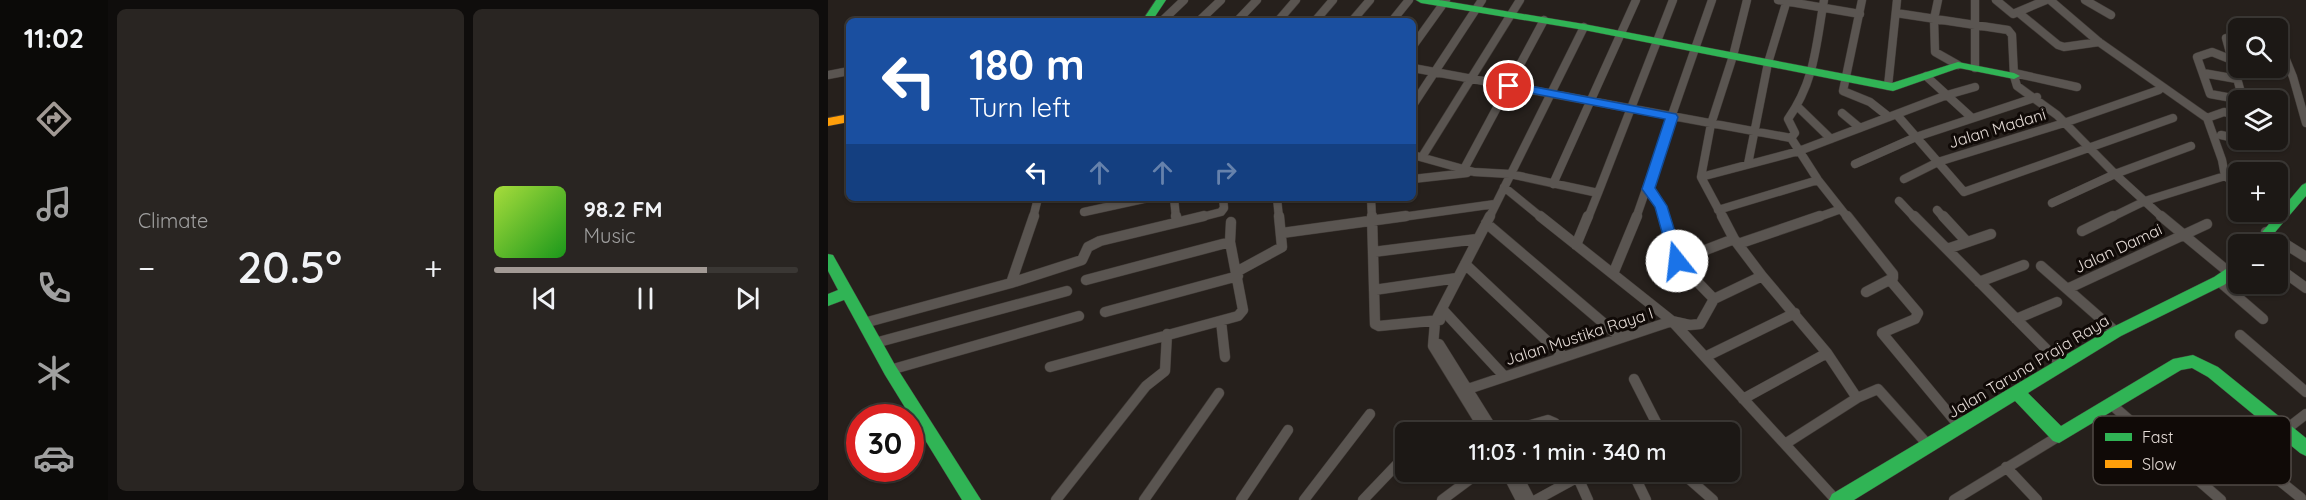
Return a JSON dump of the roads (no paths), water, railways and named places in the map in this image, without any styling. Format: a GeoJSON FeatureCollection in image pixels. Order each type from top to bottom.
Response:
{"type":"FeatureCollection","features":[{"type":"Feature","properties":{"kind":"street"},"geometry":{"type":"LineString","coordinates":[[1150,18],[1161,0]]}},
{"type":"Feature","properties":{"kind":"street"},"geometry":{"type":"LineString","coordinates":[[1165,18],[1184,0]]}},
{"type":"Feature","properties":{"kind":"street"},"geometry":{"type":"LineString","coordinates":[[1202,18],[1221,0]]}},
{"type":"Feature","properties":{"kind":"street"},"geometry":{"type":"LineString","coordinates":[[1240,18],[1257,0]]}},
{"type":"Feature","properties":{"kind":"street"},"geometry":{"type":"LineString","coordinates":[[1281,18],[1296,0]]}},
{"type":"Feature","properties":{"kind":"street"},"geometry":{"type":"LineString","coordinates":[[1318,18],[1333,0]]}},
{"type":"Feature","properties":{"kind":"street"},"geometry":{"type":"LineString","coordinates":[[1355,18],[1370,0]]}},
{"type":"Feature","properties":{"kind":"street"},"geometry":{"type":"LineString","coordinates":[[1394,18],[1409,0]]}},
{"type":"Feature","properties":{"kind":"street"},"geometry":{"type":"LineString","coordinates":[[1421,0],[1479,4],[1512,15],[1893,87],[1958,65]]}},
{"type":"Feature","properties":{"kind":"street"},"geometry":{"type":"LineString","coordinates":[[1474,172],[1418,156],[1472,78],[1520,0]]}},
{"type":"Feature","properties":{"kind":"street"},"geometry":{"type":"LineString","coordinates":[[1553,184],[1636,0]]}},
{"type":"Feature","properties":{"kind":"street"},"geometry":{"type":"LineString","coordinates":[[1576,245],[1672,0]]}},
{"type":"Feature","properties":{"kind":"street"},"geometry":{"type":"LineString","coordinates":[[1613,274],[1648,189],[1712,0]]}},
{"type":"Feature","properties":{"kind":"street"},"geometry":{"type":"LineString","coordinates":[[1747,0],[1734,56],[1711,124],[1701,177],[1736,241],[1762,276],[1827,353],[1857,398]]}},
{"type":"Feature","properties":{"kind":"street"},"geometry":{"type":"LineString","coordinates":[[1778,0],[1823,4],[1860,14]]}},
{"type":"Feature","properties":{"kind":"street"},"geometry":{"type":"LineString","coordinates":[[1862,0],[1843,91],[1870,102],[1893,116],[1916,137],[1964,192],[2173,118]]}},
{"type":"Feature","properties":{"kind":"street"},"geometry":{"type":"LineString","coordinates":[[1888,86],[1897,0]]}},
{"type":"Feature","properties":{"kind":"street"},"geometry":{"type":"LineString","coordinates":[[1938,0],[1934,19],[1935,52],[1958,65],[2077,87]]}},
{"type":"Feature","properties":{"kind":"street"},"geometry":{"type":"LineString","coordinates":[[1975,0],[1975,68]]}},
{"type":"Feature","properties":{"kind":"street"},"geometry":{"type":"LineString","coordinates":[[1996,0],[2008,12],[2019,13],[2048,0],[2099,42],[2207,118],[2222,160],[2225,176],[2228,178]]}},
{"type":"Feature","properties":{"kind":"street"},"geometry":{"type":"LineString","coordinates":[[2085,0],[2111,15]]}},
{"type":"Feature","properties":{"kind":"street"},"geometry":{"type":"LineString","coordinates":[[1748,164],[1768,63],[1787,1]]}},
{"type":"Feature","properties":{"kind":"street"},"geometry":{"type":"LineString","coordinates":[[1416,42],[1445,2]]}},
{"type":"Feature","properties":{"kind":"street"},"geometry":{"type":"LineString","coordinates":[[1416,101],[1479,4]]}},
{"type":"Feature","properties":{"kind":"street"},"geometry":{"type":"LineString","coordinates":[[1791,138],[1795,133],[1788,119],[1798,107],[1812,71],[1823,4]]}},
{"type":"Feature","properties":{"kind":"street"},"geometry":{"type":"LineString","coordinates":[[1896,13],[2008,30],[2012,35],[2014,75],[2017,86],[2037,97],[2115,174],[2228,273]]}},
{"type":"Feature","properties":{"kind":"street"},"geometry":{"type":"LineString","coordinates":[[2019,13],[2058,45],[2064,47],[2099,42]]}},
{"type":"Feature","properties":{"kind":"street"},"geometry":{"type":"LineString","coordinates":[[1464,169],[1544,20]]}},
{"type":"Feature","properties":{"kind":"street"},"geometry":{"type":"LineString","coordinates":[[1481,422],[1438,343],[1440,316],[1584,27]]}},
{"type":"Feature","properties":{"kind":"street"},"geometry":{"type":"LineString","coordinates":[[2226,38],[2228,45]]}},
{"type":"Feature","properties":{"kind":"street"},"geometry":{"type":"LineString","coordinates":[[2203,74],[2237,80],[2242,100],[2210,94],[2197,57],[2203,54],[2220,54],[2228,58]]}},
{"type":"Feature","properties":{"kind":"street"},"geometry":{"type":"LineString","coordinates":[[2288,65],[2306,123]]}},
{"type":"Feature","properties":{"kind":"street"},"geometry":{"type":"LineString","coordinates":[[1416,69],[1791,138],[1818,180],[1893,274],[1893,278],[1866,292]]}},
{"type":"Feature","properties":{"kind":"street"},"geometry":{"type":"LineString","coordinates":[[828,75],[846,72]]}},
{"type":"Feature","properties":{"kind":"street"},"geometry":{"type":"LineString","coordinates":[[1926,76],[1972,118]]}},
{"type":"Feature","properties":{"kind":"street","name":"Jalan Madani"},"geometry":{"type":"LineString","coordinates":[[1904,179],[1938,162],[2064,123],[2159,90],[2160,86]]}},
{"type":"Feature","properties":{"kind":"street"},"geometry":{"type":"LineString","coordinates":[[1701,177],[1799,150],[1947,95],[1975,87]]}},
{"type":"Feature","properties":{"kind":"street"},"geometry":{"type":"LineString","coordinates":[[1855,164],[1916,137],[2037,97]]}},
{"type":"Feature","properties":{"kind":"street"},"geometry":{"type":"LineString","coordinates":[[1798,107],[1831,139]]}},
{"type":"Feature","properties":{"kind":"street"},"geometry":{"type":"LineString","coordinates":[[1842,112],[1860,128]]}},
{"type":"Feature","properties":{"kind":"street"},"geometry":{"type":"LineString","coordinates":[[2207,118],[2228,113]]}},
{"type":"Feature","properties":{"kind":"street"},"geometry":{"type":"LineString","coordinates":[[828,122],[846,119]]}},
{"type":"Feature","properties":{"kind":"street"},"geometry":{"type":"LineString","coordinates":[[2221,135],[2228,136]]}},
{"type":"Feature","properties":{"kind":"street"},"geometry":{"type":"LineString","coordinates":[[2052,203],[2115,174],[2191,146]]}},
{"type":"Feature","properties":{"kind":"street"},"geometry":{"type":"LineString","coordinates":[[1416,179],[1474,172],[1510,174],[1598,193]]}},
{"type":"Feature","properties":{"kind":"street"},"geometry":{"type":"LineString","coordinates":[[2082,231],[2145,201],[2225,176]]}},
{"type":"Feature","properties":{"kind":"street"},"geometry":{"type":"LineString","coordinates":[[1718,210],[1818,180]]}},
{"type":"Feature","properties":{"kind":"street","name":"Jalan Mustika Raya I"},"geometry":{"type":"LineString","coordinates":[[1504,187],[1672,321]]}},
{"type":"Feature","properties":{"kind":"street"},"geometry":{"type":"LineString","coordinates":[[2288,200],[2306,188]]}},
{"type":"Feature","properties":{"kind":"street"},"geometry":{"type":"LineString","coordinates":[[1648,189],[1661,206],[1677,261],[1714,299]]}},
{"type":"Feature","properties":{"kind":"street"},"geometry":{"type":"LineString","coordinates":[[1011,283],[1031,228],[1037,201]]}},
{"type":"Feature","properties":{"kind":"street"},"geometry":{"type":"LineString","coordinates":[[1084,212],[1134,201]]}},
{"type":"Feature","properties":{"kind":"street"},"geometry":{"type":"LineString","coordinates":[[1174,201],[1177,222]]}},
{"type":"Feature","properties":{"kind":"street"},"geometry":{"type":"LineString","coordinates":[[864,323],[1011,283],[1082,260],[1088,247],[1100,241],[1221,212],[1224,208],[1223,201]]}},
{"type":"Feature","properties":{"kind":"street"},"geometry":{"type":"LineString","coordinates":[[1105,312],[1238,274],[1280,249],[1282,233],[1277,201]]}},
{"type":"Feature","properties":{"kind":"street"},"geometry":{"type":"LineString","coordinates":[[1371,201],[1376,325],[1440,316]]}},
{"type":"Feature","properties":{"kind":"street"},"geometry":{"type":"LineString","coordinates":[[1899,201],[2062,365]]}},
{"type":"Feature","properties":{"kind":"street"},"geometry":{"type":"LineString","coordinates":[[1282,233],[1371,219],[1495,204]]}},
{"type":"Feature","properties":{"kind":"street"},"geometry":{"type":"LineString","coordinates":[[1677,261],[1841,209]]}},
{"type":"Feature","properties":{"kind":"street"},"geometry":{"type":"LineString","coordinates":[[1937,210],[1967,242]]}},
{"type":"Feature","properties":{"kind":"street"},"geometry":{"type":"LineString","coordinates":[[1050,367],[1238,316],[1243,310],[1238,274],[1230,242],[1231,222]]}},
{"type":"Feature","properties":{"kind":"street"},"geometry":{"type":"LineString","coordinates":[[2272,222],[2266,232],[2306,257]]}},
{"type":"Feature","properties":{"kind":"street"},"geometry":{"type":"LineString","coordinates":[[1486,223],[1622,338]]}},
{"type":"Feature","properties":{"kind":"street","name":"Jalan Damai"},"geometry":{"type":"LineString","coordinates":[[2067,289],[2207,224]]}},
{"type":"Feature","properties":{"kind":"street"},"geometry":{"type":"LineString","coordinates":[[1947,249],[1991,234]]}},
{"type":"Feature","properties":{"kind":"street"},"geometry":{"type":"LineString","coordinates":[[1373,252],[1477,239]]}},
{"type":"Feature","properties":{"kind":"street"},"geometry":{"type":"LineString","coordinates":[[1086,279],[1230,242]]}},
{"type":"Feature","properties":{"kind":"street"},"geometry":{"type":"LineString","coordinates":[[828,259],[890,370],[972,500]]}},
{"type":"Feature","properties":{"kind":"street"},"geometry":{"type":"LineString","coordinates":[[1465,264],[1564,357]]}},
{"type":"Feature","properties":{"kind":"street"},"geometry":{"type":"LineString","coordinates":[[1979,282],[2024,265]]}},
{"type":"Feature","properties":{"kind":"street"},"geometry":{"type":"LineString","coordinates":[[2041,266],[2116,332]]}},
{"type":"Feature","properties":{"kind":"street","name":"Jalan Taruna Praja Raya"},"geometry":{"type":"LineString","coordinates":[[1837,500],[2116,332],[2228,275]]}},
{"type":"Feature","properties":{"kind":"street"},"geometry":{"type":"LineString","coordinates":[[2288,275],[2306,288]]}},
{"type":"Feature","properties":{"kind":"street"},"geometry":{"type":"LineString","coordinates":[[1672,321],[1690,325],[1700,324],[1714,299],[1762,276]]}},
{"type":"Feature","properties":{"kind":"street"},"geometry":{"type":"LineString","coordinates":[[1374,290],[1457,278]]}},
{"type":"Feature","properties":{"kind":"street"},"geometry":{"type":"LineString","coordinates":[[1890,280],[1918,314],[1915,319],[1882,333],[1960,428]]}},
{"type":"Feature","properties":{"kind":"street"},"geometry":{"type":"LineString","coordinates":[[875,343],[1067,291]]}},
{"type":"Feature","properties":{"kind":"street"},"geometry":{"type":"LineString","coordinates":[[828,300],[846,293]]}},
{"type":"Feature","properties":{"kind":"street"},"geometry":{"type":"LineString","coordinates":[[2245,294],[2264,319]]}},
{"type":"Feature","properties":{"kind":"street"},"geometry":{"type":"LineString","coordinates":[[2016,319],[2057,302]]}},
{"type":"Feature","properties":{"kind":"street"},"geometry":{"type":"LineString","coordinates":[[1705,357],[1795,313]]}},
{"type":"Feature","properties":{"kind":"street"},"geometry":{"type":"LineString","coordinates":[[890,370],[1079,316]]}},
{"type":"Feature","properties":{"kind":"street"},"geometry":{"type":"LineString","coordinates":[[1440,316],[1504,376]]}},
{"type":"Feature","properties":{"kind":"street"},"geometry":{"type":"LineString","coordinates":[[1221,321],[1225,357]]}},
{"type":"Feature","properties":{"kind":"street"},"geometry":{"type":"LineString","coordinates":[[1672,321],[1837,500]]}},
{"type":"Feature","properties":{"kind":"street","name":"Jalan Mustika Raya I"},"geometry":{"type":"LineString","coordinates":[[1465,390],[1672,321]]}},
{"type":"Feature","properties":{"kind":"street"},"geometry":{"type":"LineString","coordinates":[[1056,500],[1146,386],[1165,371],[1167,334]]}},
{"type":"Feature","properties":{"kind":"street"},"geometry":{"type":"LineString","coordinates":[[2240,335],[2306,392]]}},
{"type":"Feature","properties":{"kind":"street"},"geometry":{"type":"LineString","coordinates":[[1743,399],[1827,353]]}},
{"type":"Feature","properties":{"kind":"street"},"geometry":{"type":"LineString","coordinates":[[2094,416],[2178,364],[2193,361],[2213,372],[2266,416]]}},
{"type":"Feature","properties":{"kind":"street"},"geometry":{"type":"LineString","coordinates":[[1634,379],[1656,422]]}},
{"type":"Feature","properties":{"kind":"street"},"geometry":{"type":"LineString","coordinates":[[1785,444],[1857,398],[1878,389],[1885,393],[1929,446]]}},
{"type":"Feature","properties":{"kind":"street"},"geometry":{"type":"LineString","coordinates":[[1465,390],[1487,422]]}},
{"type":"Feature","properties":{"kind":"street"},"geometry":{"type":"LineString","coordinates":[[2017,392],[2060,436]]}},
{"type":"Feature","properties":{"kind":"street"},"geometry":{"type":"LineString","coordinates":[[1144,500],[1219,393]]}},
{"type":"Feature","properties":{"kind":"street"},"geometry":{"type":"LineString","coordinates":[[2112,405],[2125,416]]}},
{"type":"Feature","properties":{"kind":"street"},"geometry":{"type":"LineString","coordinates":[[1304,500],[1370,414]]}},
{"type":"Feature","properties":{"kind":"street"},"geometry":{"type":"LineString","coordinates":[[2291,426],[2306,414]]}},
{"type":"Feature","properties":{"kind":"street"},"geometry":{"type":"LineString","coordinates":[[1954,500],[2093,416]]}},
{"type":"Feature","properties":{"kind":"street"},"geometry":{"type":"LineString","coordinates":[[1241,500],[1288,430]]}},
{"type":"Feature","properties":{"kind":"street"},"geometry":{"type":"LineString","coordinates":[[2291,436],[2306,448]]}},
{"type":"Feature","properties":{"kind":"street"},"geometry":{"type":"LineString","coordinates":[[1362,500],[1395,466]]}},
{"type":"Feature","properties":{"kind":"street"},"geometry":{"type":"LineString","coordinates":[[2006,467],[2037,500]]}},
{"type":"Feature","properties":{"kind":"street"},"geometry":{"type":"LineString","coordinates":[[1442,500],[1466,482]]}},
{"type":"Feature","properties":{"kind":"street"},"geometry":{"type":"LineString","coordinates":[[1512,482],[1521,500]]}},
{"type":"Feature","properties":{"kind":"street"},"geometry":{"type":"LineString","coordinates":[[1521,482],[1530,500]]}},
{"type":"Feature","properties":{"kind":"street"},"geometry":{"type":"LineString","coordinates":[[1536,500],[1564,482]]}},
{"type":"Feature","properties":{"kind":"street"},"geometry":{"type":"LineString","coordinates":[[1580,482],[1588,500]]}},
{"type":"Feature","properties":{"kind":"street"},"geometry":{"type":"LineString","coordinates":[[1637,482],[1646,500]]}},
{"type":"Feature","properties":{"kind":"street"},"geometry":{"type":"LineString","coordinates":[[1693,482],[1713,500]]}},
{"type":"Feature","properties":{"kind":"street"},"geometry":{"type":"LineString","coordinates":[[2205,485],[2222,500]]}},
{"type":"Feature","properties":{"kind":"street"},"geometry":{"type":"LineString","coordinates":[[2286,485],[2302,498]]}}]}
